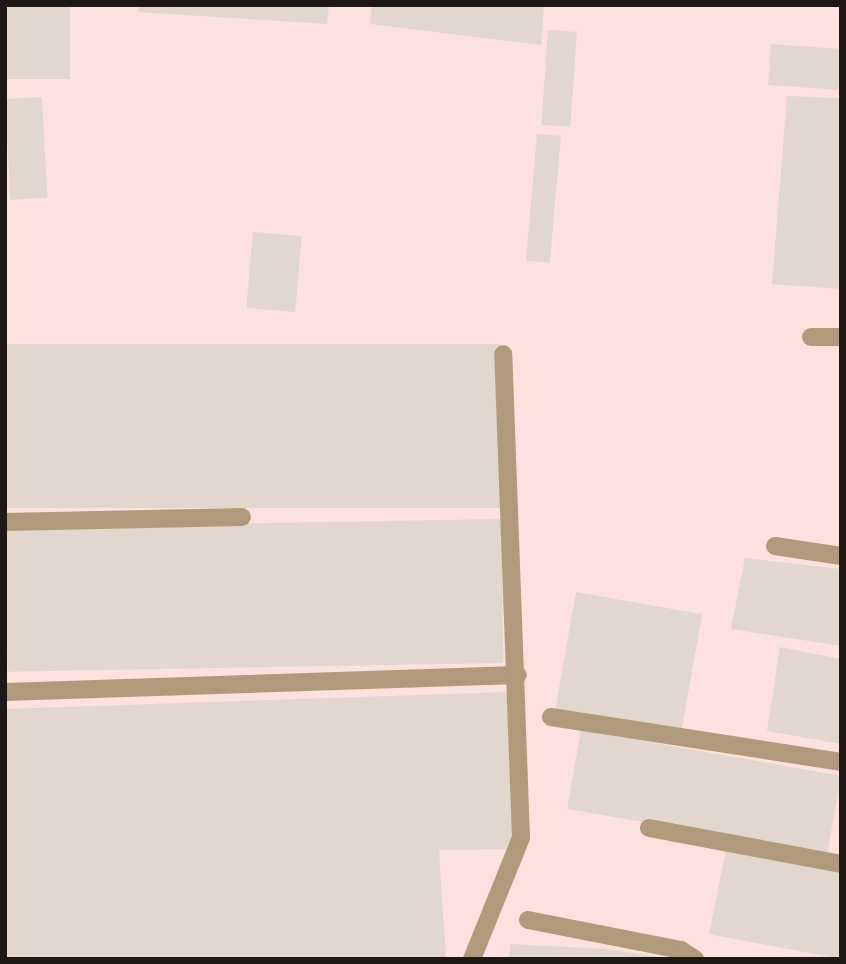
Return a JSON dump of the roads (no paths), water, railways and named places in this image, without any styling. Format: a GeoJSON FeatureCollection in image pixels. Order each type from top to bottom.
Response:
{"type":"FeatureCollection","features":[{"type":"Feature","properties":{"kind":"lane"},"geometry":{"type":"LineString","coordinates":[[811,337],[841,337]]}},
{"type":"Feature","properties":{"kind":"lane"},"geometry":{"type":"LineString","coordinates":[[472,959],[521,838],[518,675],[503,354]]}},
{"type":"Feature","properties":{"kind":"lane"},"geometry":{"type":"LineString","coordinates":[[5,522],[242,517]]}},
{"type":"Feature","properties":{"kind":"lane"},"geometry":{"type":"LineString","coordinates":[[775,546],[841,556]]}},
{"type":"Feature","properties":{"kind":"lane"},"geometry":{"type":"LineString","coordinates":[[5,692],[518,675]]}},
{"type":"Feature","properties":{"kind":"lane"},"geometry":{"type":"LineString","coordinates":[[551,717],[841,762]]}},
{"type":"Feature","properties":{"kind":"lane"},"geometry":{"type":"LineString","coordinates":[[649,828],[841,864]]}},
{"type":"Feature","properties":{"kind":"lane"},"geometry":{"type":"LineString","coordinates":[[528,920],[681,950],[695,959]]}}]}
